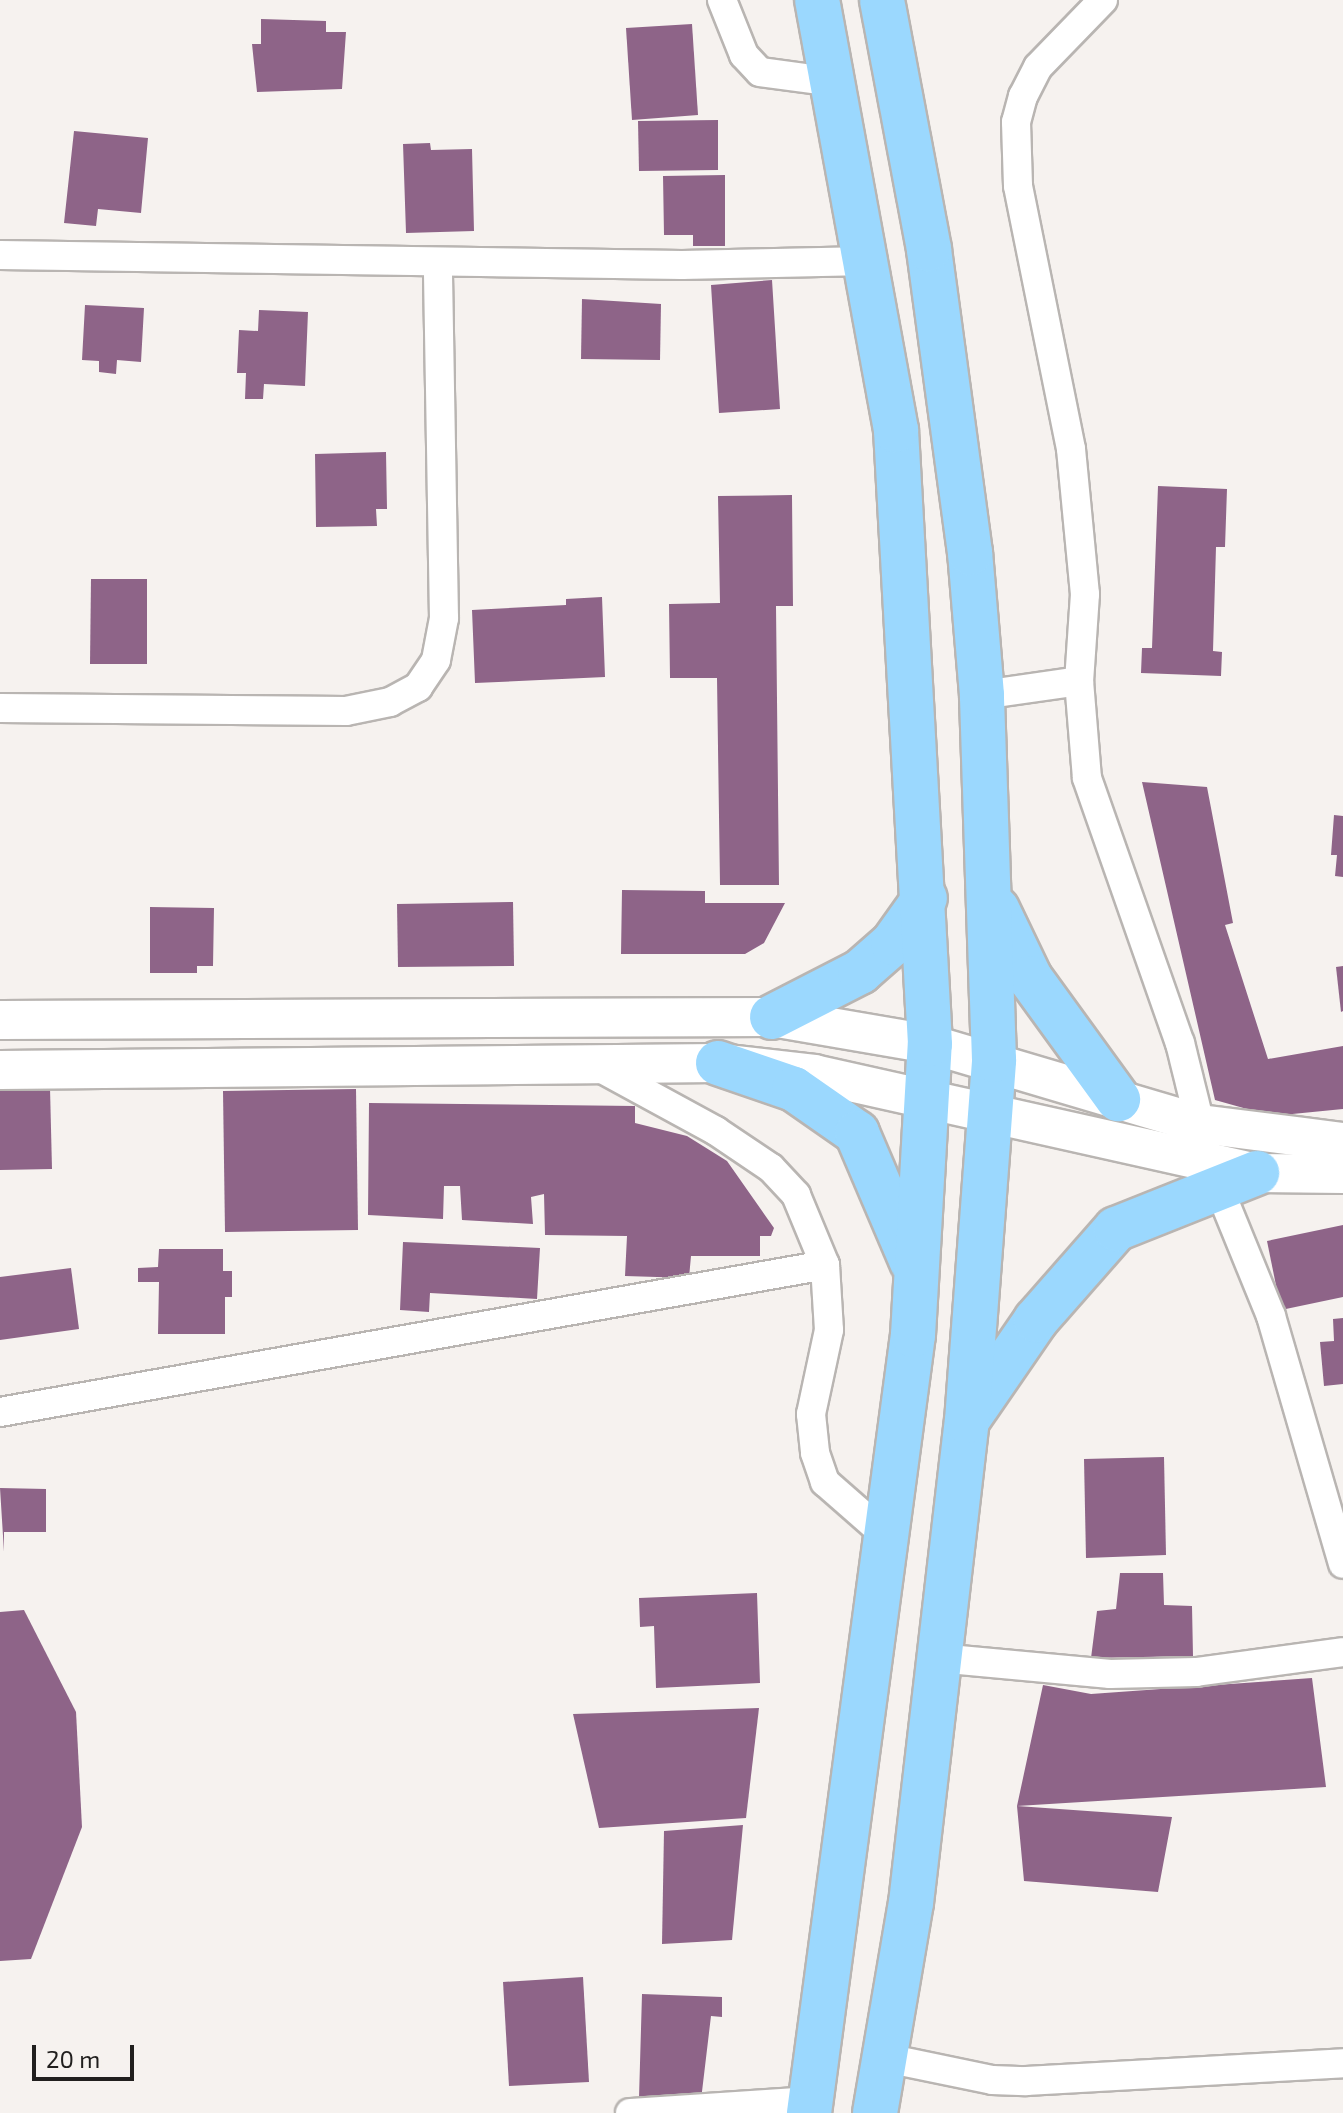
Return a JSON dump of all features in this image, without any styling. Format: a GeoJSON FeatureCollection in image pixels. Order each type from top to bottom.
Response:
{"type":"FeatureCollection","features":[{"type":"Feature","properties":{"kind":"highway"},"geometry":{"type":"LineString","coordinates":[[811,2107],[889,1538],[917,1273],[924,1097],[930,1044],[925,898],[896,430],[868,261],[817,0]]}},
{"type":"Feature","properties":{"kind":"highway"},"geometry":{"type":"LineString","coordinates":[[875,2113],[911,1903],[967,1421],[993,1114],[994,1060],[991,895],[982,695],[970,553],[929,249],[882,0]]}},
{"type":"Feature","properties":{"kind":"highway"},"geometry":{"type":"LineString","coordinates":[[991,895],[1030,978],[1118,1099]]}},
{"type":"Feature","properties":{"kind":"highway"},"geometry":{"type":"LineString","coordinates":[[772,1017],[860,972],[893,943],[925,898]]}},
{"type":"Feature","properties":{"kind":"highway"},"geometry":{"type":"LineString","coordinates":[[718,1063],[794,1089],[857,1133],[917,1273]]}},
{"type":"Feature","properties":{"kind":"highway"},"geometry":{"type":"LineString","coordinates":[[967,1421],[1036,1320],[1100,1243],[1137,1217],[1238,1182]]}},
{"type":"Feature","properties":{"kind":"highway"},"geometry":{"type":"LineString","coordinates":[[886,2058],[899,2113]]}},
{"type":"Feature","properties":{"kind":"main road"},"geometry":{"type":"LineString","coordinates":[[0,1020],[772,1017],[930,1044],[994,1060],[1200,1124],[1343,1142]]}},
{"type":"Feature","properties":{"kind":"main road"},"geometry":{"type":"LineString","coordinates":[[0,1070],[586,1061],[718,1063],[814,1074],[924,1097],[1238,1182],[1343,1174]]}},
{"type":"Feature","properties":{"kind":"street"},"geometry":{"type":"LineString","coordinates":[[722,0],[744,55],[760,72],[835,82]]}},
{"type":"Feature","properties":{"kind":"street"},"geometry":{"type":"LineString","coordinates":[[1103,0],[1038,67],[1023,96],[1015,148],[1023,228],[1071,449],[1085,594],[1079,681],[1087,778],[1099,821],[1180,1043],[1200,1124]]}},
{"type":"Feature","properties":{"kind":"street"},"geometry":{"type":"LineString","coordinates":[[0,255],[438,262],[868,261]]}},
{"type":"Feature","properties":{"kind":"street"},"geometry":{"type":"LineString","coordinates":[[0,708],[346,711],[390,702],[418,687],[436,660],[444,618],[438,262]]}},
{"type":"Feature","properties":{"kind":"street"},"geometry":{"type":"LineString","coordinates":[[982,695],[1079,681]]}},
{"type":"Feature","properties":{"kind":"street"},"geometry":{"type":"LineString","coordinates":[[586,1061],[716,1131],[771,1168],[796,1195],[825,1265],[829,1330],[811,1414],[815,1453],[825,1482],[889,1538]]}},
{"type":"Feature","properties":{"kind":"street"},"geometry":{"type":"LineString","coordinates":[[1238,1182],[1271,1316],[1343,1564]]}},
{"type":"Feature","properties":{"kind":"street"},"geometry":{"type":"LineString","coordinates":[[0,1412],[825,1265]]}},
{"type":"Feature","properties":{"kind":"street"},"geometry":{"type":"LineString","coordinates":[[938,1658],[1110,1674],[1196,1672],[1343,1652]]}},
{"type":"Feature","properties":{"kind":"street"},"geometry":{"type":"LineString","coordinates":[[886,2058],[992,2080],[1026,2081],[1343,2063]]}},
{"type":"Feature","properties":{"kind":"street"},"geometry":{"type":"LineString","coordinates":[[630,2113],[811,2107]]}},
{"type":"Feature","properties":{"kind":"building"},"geometry":{"type":"Polygon","coordinates":[[[261,19],[326,21],[326,32],[346,32],[342,89],[257,92],[252,44],[261,44],[261,19]]]}},
{"type":"Feature","properties":{"kind":"building"},"geometry":{"type":"Polygon","coordinates":[[[692,24],[698,115],[632,120],[626,28],[692,24]]]}},
{"type":"Feature","properties":{"kind":"building"},"geometry":{"type":"Polygon","coordinates":[[[718,120],[718,170],[639,171],[638,121],[718,120]]]}},
{"type":"Feature","properties":{"kind":"building"},"geometry":{"type":"Polygon","coordinates":[[[74,131],[148,138],[141,213],[98,209],[96,226],[64,223],[74,131]]]}},
{"type":"Feature","properties":{"kind":"building"},"geometry":{"type":"Polygon","coordinates":[[[430,143],[431,150],[472,149],[474,231],[406,233],[403,144],[430,143]]]}},
{"type":"Feature","properties":{"kind":"building"},"geometry":{"type":"Polygon","coordinates":[[[725,175],[725,246],[693,246],[693,235],[664,235],[663,176],[725,175]]]}},
{"type":"Feature","properties":{"kind":"building"},"geometry":{"type":"Polygon","coordinates":[[[772,280],[780,409],[719,413],[711,285],[772,280]]]}},
{"type":"Feature","properties":{"kind":"building"},"geometry":{"type":"Polygon","coordinates":[[[582,299],[661,304],[660,360],[581,359],[582,299]]]}},
{"type":"Feature","properties":{"kind":"building"},"geometry":{"type":"Polygon","coordinates":[[[85,305],[144,308],[141,362],[117,360],[116,374],[99,372],[99,361],[82,360],[85,305]]]}},
{"type":"Feature","properties":{"kind":"building"},"geometry":{"type":"Polygon","coordinates":[[[259,310],[308,312],[305,386],[264,384],[263,399],[245,399],[246,373],[237,373],[239,330],[258,331],[259,310]]]}},
{"type":"Feature","properties":{"kind":"building"},"geometry":{"type":"Polygon","coordinates":[[[386,452],[387,509],[376,509],[377,526],[316,527],[315,454],[386,452]]]}},
{"type":"Feature","properties":{"kind":"building"},"geometry":{"type":"Polygon","coordinates":[[[1158,486],[1227,489],[1225,547],[1216,547],[1213,651],[1222,652],[1221,676],[1141,673],[1142,648],[1152,648],[1158,486]]]}},
{"type":"Feature","properties":{"kind":"building"},"geometry":{"type":"Polygon","coordinates":[[[792,495],[793,606],[776,606],[779,885],[720,885],[717,678],[670,678],[669,604],[720,603],[718,496],[792,495]]]}},
{"type":"Feature","properties":{"kind":"building"},"geometry":{"type":"Polygon","coordinates":[[[91,579],[147,579],[147,664],[90,664],[91,579]]]}},
{"type":"Feature","properties":{"kind":"building"},"geometry":{"type":"Polygon","coordinates":[[[602,597],[605,677],[475,683],[472,610],[566,605],[566,599],[602,597]]]}},
{"type":"Feature","properties":{"kind":"building"},"geometry":{"type":"Polygon","coordinates":[[[1142,782],[1207,787],[1233,923],[1225,925],[1268,1059],[1343,1046],[1343,1109],[1272,1116],[1215,1100],[1142,782]]]}},
{"type":"Feature","properties":{"kind":"building"},"geometry":{"type":"Polygon","coordinates":[[[1334,815],[1343,816],[1343,877],[1335,876],[1337,855],[1331,855],[1334,815]]]}},
{"type":"Feature","properties":{"kind":"building"},"geometry":{"type":"Polygon","coordinates":[[[622,890],[705,891],[705,903],[785,903],[764,943],[745,954],[621,954],[622,890]]]}},
{"type":"Feature","properties":{"kind":"building"},"geometry":{"type":"Polygon","coordinates":[[[513,902],[514,966],[398,967],[397,904],[513,902]]]}},
{"type":"Feature","properties":{"kind":"building"},"geometry":{"type":"Polygon","coordinates":[[[150,907],[214,908],[213,966],[197,966],[197,973],[150,973],[150,907]]]}},
{"type":"Feature","properties":{"kind":"building"},"geometry":{"type":"Polygon","coordinates":[[[1343,966],[1343,1011],[1341,1012],[1336,967],[1343,966]]]}},
{"type":"Feature","properties":{"kind":"building"},"geometry":{"type":"Polygon","coordinates":[[[50,1088],[52,1169],[0,1170],[0,1089],[50,1088]]]}},
{"type":"Feature","properties":{"kind":"building"},"geometry":{"type":"Polygon","coordinates":[[[356,1089],[358,1230],[225,1232],[223,1091],[356,1089]]]}},
{"type":"Feature","properties":{"kind":"building"},"geometry":{"type":"Polygon","coordinates":[[[369,1103],[635,1106],[635,1123],[687,1136],[727,1161],[774,1228],[771,1236],[760,1236],[760,1256],[691,1256],[689,1278],[625,1276],[627,1236],[545,1235],[544,1194],[531,1197],[533,1224],[462,1220],[460,1186],[444,1186],[443,1219],[368,1215],[369,1103]]]}},
{"type":"Feature","properties":{"kind":"building"},"geometry":{"type":"Polygon","coordinates":[[[1343,1225],[1343,1297],[1281,1310],[1267,1241],[1343,1225]]]}},
{"type":"Feature","properties":{"kind":"building"},"geometry":{"type":"Polygon","coordinates":[[[403,1242],[540,1248],[537,1299],[430,1293],[429,1312],[400,1310],[403,1242]]]}},
{"type":"Feature","properties":{"kind":"building"},"geometry":{"type":"Polygon","coordinates":[[[159,1249],[223,1249],[223,1271],[232,1271],[232,1297],[225,1297],[225,1334],[158,1334],[159,1282],[138,1282],[138,1268],[158,1267],[159,1249]]]}},
{"type":"Feature","properties":{"kind":"building"},"geometry":{"type":"Polygon","coordinates":[[[71,1268],[79,1329],[0,1340],[0,1277],[71,1268]]]}},
{"type":"Feature","properties":{"kind":"building"},"geometry":{"type":"Polygon","coordinates":[[[1343,1318],[1343,1384],[1324,1386],[1320,1342],[1334,1341],[1333,1319],[1343,1318]]]}},
{"type":"Feature","properties":{"kind":"building"},"geometry":{"type":"Polygon","coordinates":[[[1164,1457],[1166,1555],[1086,1558],[1084,1459],[1164,1457]]]}},
{"type":"Feature","properties":{"kind":"building"},"geometry":{"type":"Polygon","coordinates":[[[0,1488],[46,1489],[46,1532],[4,1532],[4,1552],[0,1488]]]}},
{"type":"Feature","properties":{"kind":"building"},"geometry":{"type":"Polygon","coordinates":[[[1120,1573],[1163,1573],[1164,1605],[1192,1606],[1193,1656],[1091,1658],[1097,1611],[1116,1609],[1120,1573]]]}},
{"type":"Feature","properties":{"kind":"building"},"geometry":{"type":"Polygon","coordinates":[[[757,1593],[760,1683],[656,1688],[654,1626],[640,1627],[639,1598],[757,1593]]]}},
{"type":"Feature","properties":{"kind":"building"},"geometry":{"type":"Polygon","coordinates":[[[24,1610],[76,1712],[82,1827],[31,1959],[0,1961],[0,1612],[24,1610]]]}},
{"type":"Feature","properties":{"kind":"building"},"geometry":{"type":"Polygon","coordinates":[[[1312,1678],[1326,1787],[1017,1806],[1043,1685],[1091,1694],[1312,1678]]]}},
{"type":"Feature","properties":{"kind":"building"},"geometry":{"type":"Polygon","coordinates":[[[759,1708],[746,1818],[599,1828],[573,1714],[759,1708]]]}},
{"type":"Feature","properties":{"kind":"building"},"geometry":{"type":"Polygon","coordinates":[[[1017,1806],[1172,1817],[1158,1892],[1024,1881],[1017,1806]]]}},
{"type":"Feature","properties":{"kind":"building"},"geometry":{"type":"Polygon","coordinates":[[[743,1825],[732,1940],[662,1944],[664,1831],[743,1825]]]}},
{"type":"Feature","properties":{"kind":"building"},"geometry":{"type":"Polygon","coordinates":[[[583,1977],[589,2082],[509,2086],[503,1982],[583,1977]]]}},
{"type":"Feature","properties":{"kind":"building"},"geometry":{"type":"Polygon","coordinates":[[[642,1994],[722,1997],[722,2017],[711,2016],[701,2100],[639,2098],[642,1994]]]}}]}
